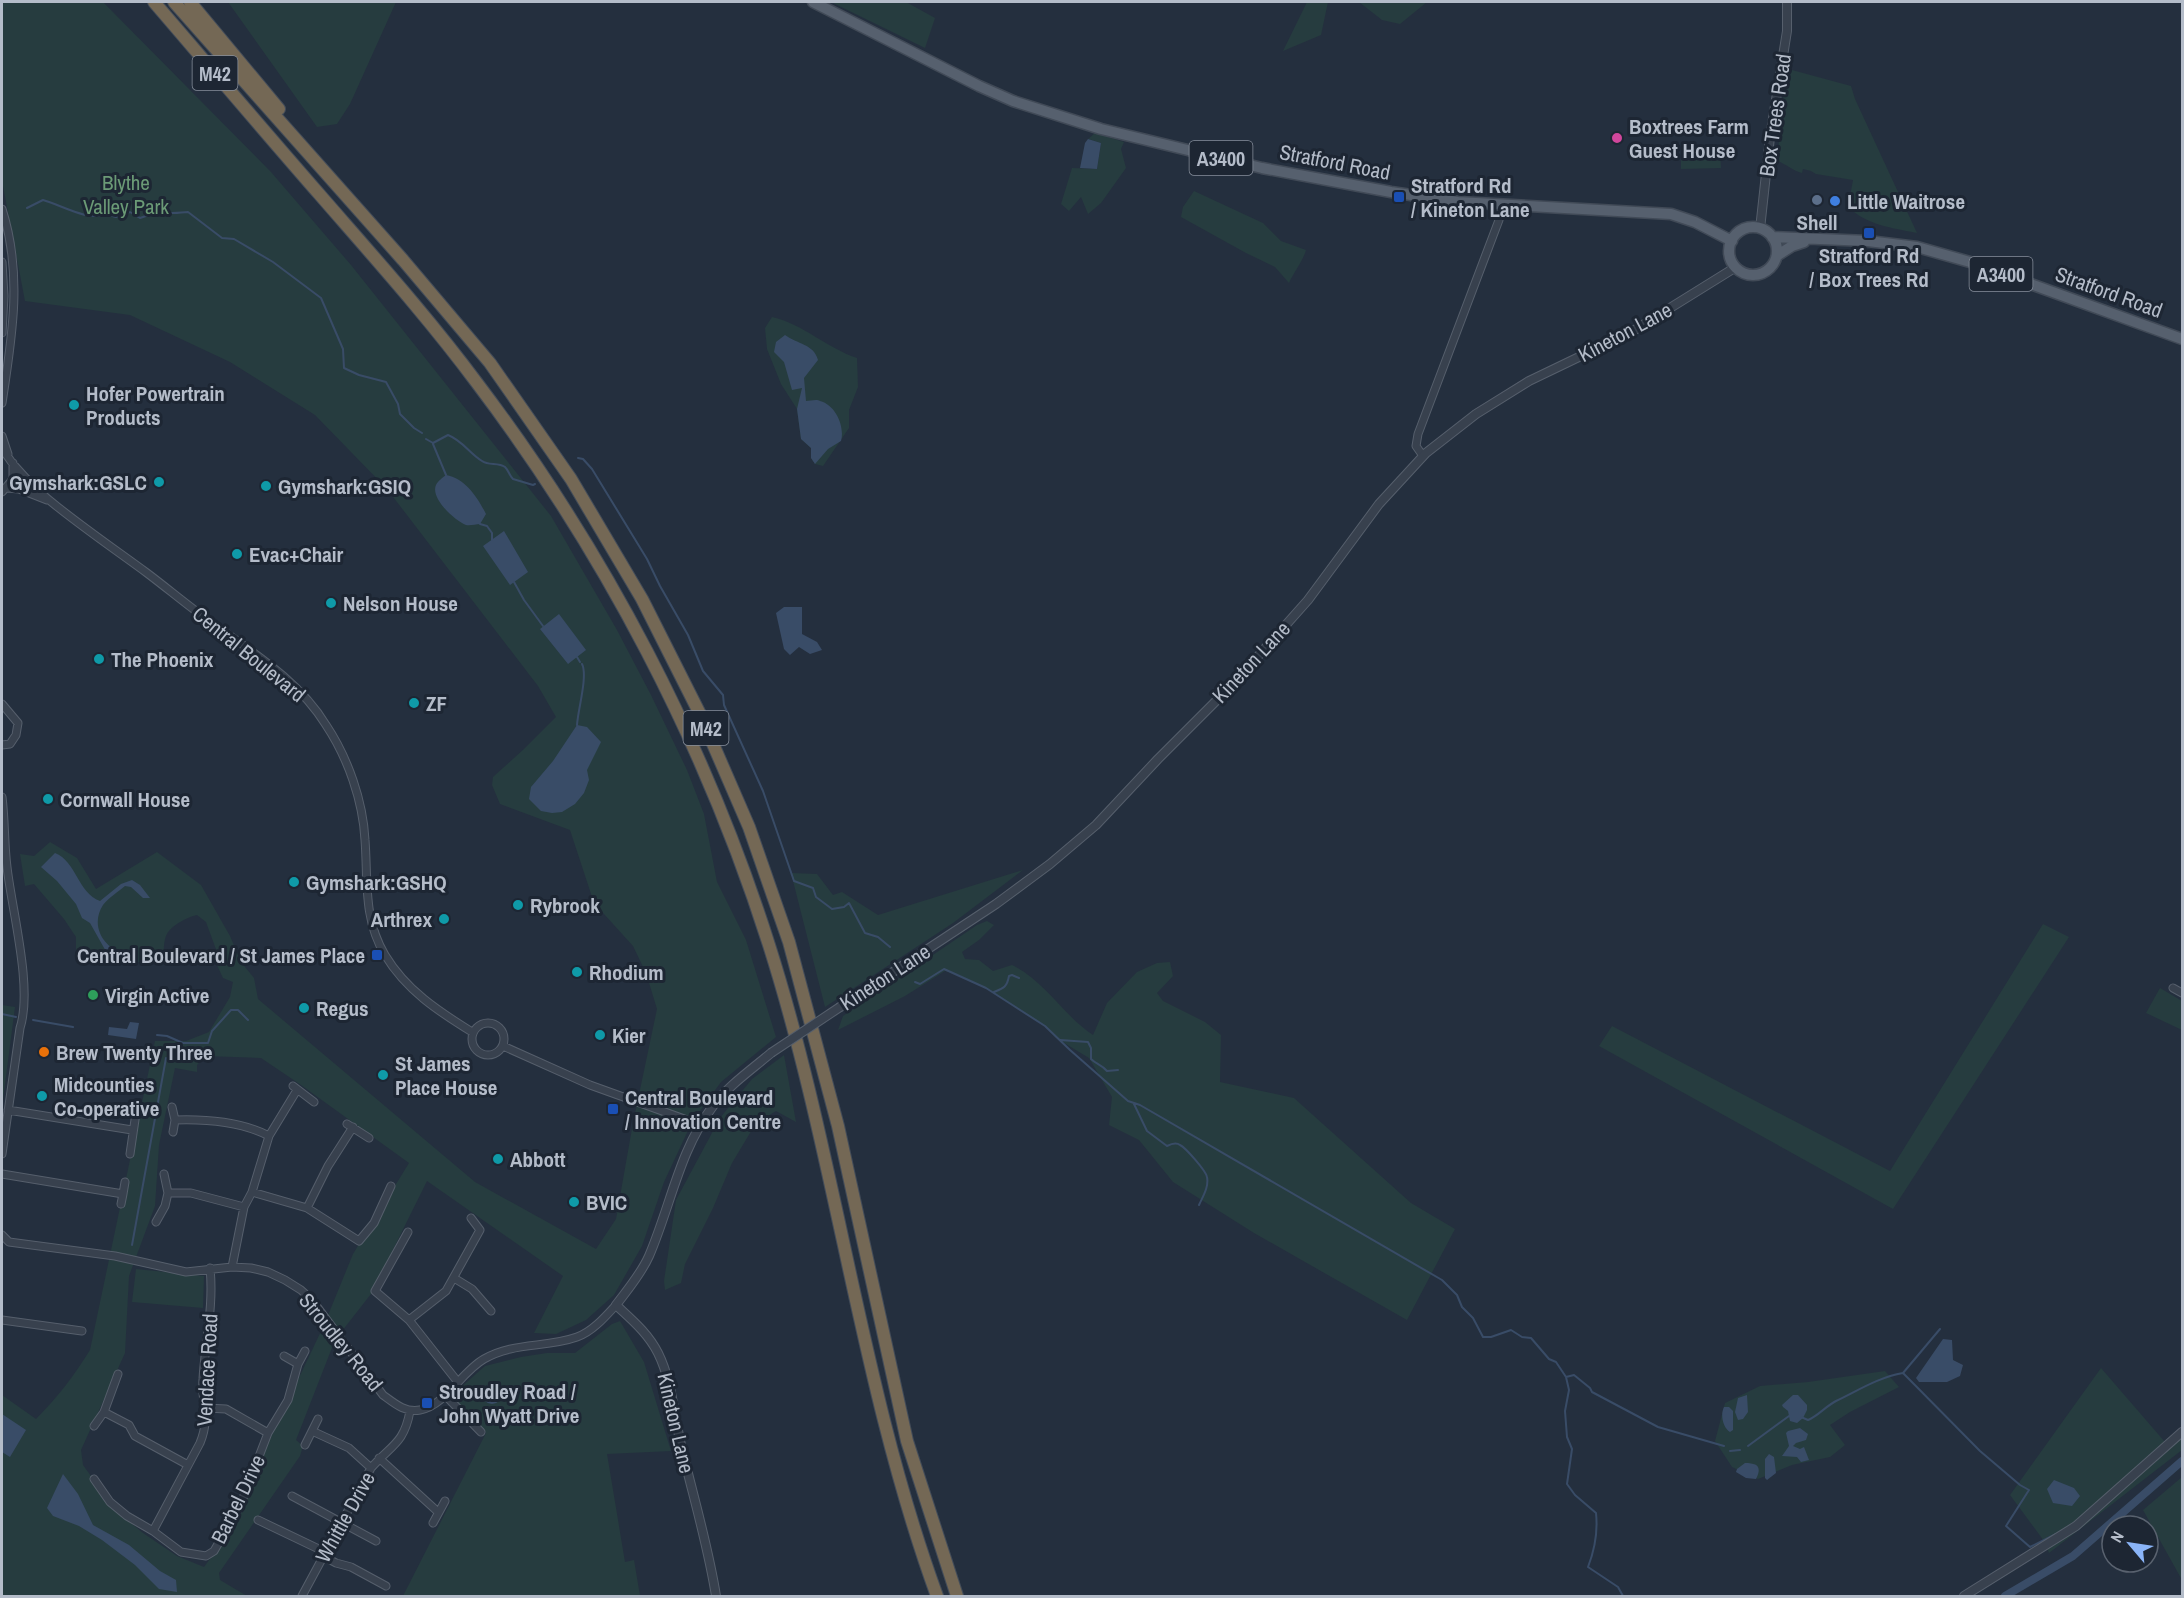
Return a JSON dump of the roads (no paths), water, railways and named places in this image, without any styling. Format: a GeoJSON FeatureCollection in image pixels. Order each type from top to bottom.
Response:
{"type":"FeatureCollection","features":[{"type":"Feature","properties":{"kind":"highway","name":"M42"},"geometry":{"type":"LineString","coordinates":[[154,2],[416,305],[526,450],[574,524],[641,640],[691,739],[724,817],[769,946],[801,1055],[870,1361],[899,1477],[937,1596]]}},
{"type":"Feature","properties":{"kind":"highway","name":"M42"},"geometry":{"type":"LineString","coordinates":[[174,2],[490,363],[557,460],[642,599],[700,714],[749,827],[789,942],[838,1126],[907,1441],[957,1596]]}},
{"type":"Feature","properties":{"kind":"highway"},"geometry":{"type":"LineString","coordinates":[[190,2],[261,86],[328,176]]}},
{"type":"Feature","properties":{"kind":"main road","name":"Stratford Road"},"geometry":{"type":"LineString","coordinates":[[813,2],[1013,101],[1101,129],[1262,168],[1458,202],[1671,214],[1695,222],[1732,241]]}},
{"type":"Feature","properties":{"kind":"main road"},"geometry":{"type":"LineString","coordinates":[[1760,229],[1772,237],[1778,255],[1772,266],[1758,275],[1750,275],[1736,267],[1729,256],[1732,241],[1743,230],[1760,229]]}},
{"type":"Feature","properties":{"kind":"main road","name":"Stratford Road"},"geometry":{"type":"LineString","coordinates":[[1772,237],[1892,243],[1960,259],[2182,339]]}},
{"type":"Feature","properties":{"kind":"main road","name":"Stratford Road"},"geometry":{"type":"LineString","coordinates":[[1778,255],[1792,246],[1813,239]]}},
{"type":"Feature","properties":{"kind":"street","name":"Box Trees Road"},"geometry":{"type":"LineString","coordinates":[[1760,229],[1770,137],[1787,31],[1787,2]]}},
{"type":"Feature","properties":{"kind":"street"},"geometry":{"type":"LineString","coordinates":[[2,209],[14,265],[15,299],[13,332],[2,403]]}},
{"type":"Feature","properties":{"kind":"street"},"geometry":{"type":"LineString","coordinates":[[1423,456],[1416,446],[1418,434],[1499,220]]}},
{"type":"Feature","properties":{"kind":"street"},"geometry":{"type":"LineString","coordinates":[[2,262],[4,296],[2,333]]}},
{"type":"Feature","properties":{"kind":"street","name":"Kineton Lane"},"geometry":{"type":"LineString","coordinates":[[716,1596],[711,1564],[681,1446],[665,1370],[650,1339],[616,1305],[640,1273],[648,1258],[678,1170],[713,1106],[727,1090],[771,1053],[996,904],[1050,864],[1096,825],[1236,681],[1308,600],[1379,504],[1423,456],[1476,414],[1529,381],[1633,331],[1736,267]]}},
{"type":"Feature","properties":{"kind":"street"},"geometry":{"type":"LineString","coordinates":[[2,436],[11,460],[13,479],[4,490]]}},
{"type":"Feature","properties":{"kind":"street"},"geometry":{"type":"LineString","coordinates":[[2,450],[52,502]]}},
{"type":"Feature","properties":{"kind":"street"},"geometry":{"type":"LineString","coordinates":[[4,490],[34,493],[52,502]]}},
{"type":"Feature","properties":{"kind":"street","name":"Central Boulevard"},"geometry":{"type":"LineString","coordinates":[[52,502],[257,655],[309,701],[327,725],[339,749],[361,809],[365,839],[366,897],[372,926],[384,953],[401,978],[415,993],[472,1032]]}},
{"type":"Feature","properties":{"kind":"street"},"geometry":{"type":"LineString","coordinates":[[2,704],[18,723],[16,735],[10,744],[2,745]]}},
{"type":"Feature","properties":{"kind":"street"},"geometry":{"type":"LineString","coordinates":[[2,797],[4,869],[20,953],[25,1011],[2,1154]]}},
{"type":"Feature","properties":{"kind":"street"},"geometry":{"type":"LineString","coordinates":[[2173,988],[2182,993]]}},
{"type":"Feature","properties":{"kind":"street"},"geometry":{"type":"LineString","coordinates":[[494,1023],[502,1032],[503,1046],[493,1054],[480,1053],[471,1041],[472,1032],[481,1024],[494,1023]]}},
{"type":"Feature","properties":{"kind":"street"},"geometry":{"type":"LineString","coordinates":[[503,1046],[601,1090],[701,1125]]}},
{"type":"Feature","properties":{"kind":"street"},"geometry":{"type":"LineString","coordinates":[[232,1267],[244,1207],[252,1192],[269,1136],[295,1088],[314,1102]]}},
{"type":"Feature","properties":{"kind":"street"},"geometry":{"type":"LineString","coordinates":[[130,1154],[132,1130],[138,1106]]}},
{"type":"Feature","properties":{"kind":"street"},"geometry":{"type":"LineString","coordinates":[[172,1107],[175,1120],[173,1132]]}},
{"type":"Feature","properties":{"kind":"street"},"geometry":{"type":"LineString","coordinates":[[8,1110],[132,1130]]}},
{"type":"Feature","properties":{"kind":"street"},"geometry":{"type":"LineString","coordinates":[[175,1120],[201,1119],[258,1130],[269,1136]]}},
{"type":"Feature","properties":{"kind":"street"},"geometry":{"type":"LineString","coordinates":[[307,1208],[350,1125],[369,1138]]}},
{"type":"Feature","properties":{"kind":"street"},"geometry":{"type":"LineString","coordinates":[[2,1174],[123,1194]]}},
{"type":"Feature","properties":{"kind":"street"},"geometry":{"type":"LineString","coordinates":[[156,1222],[165,1206],[168,1193],[164,1174]]}},
{"type":"Feature","properties":{"kind":"street"},"geometry":{"type":"LineString","coordinates":[[121,1204],[124,1182]]}},
{"type":"Feature","properties":{"kind":"street"},"geometry":{"type":"LineString","coordinates":[[252,1192],[307,1208],[359,1240],[375,1223],[391,1185]]}},
{"type":"Feature","properties":{"kind":"street"},"geometry":{"type":"LineString","coordinates":[[168,1193],[190,1193],[244,1207]]}},
{"type":"Feature","properties":{"kind":"street"},"geometry":{"type":"LineString","coordinates":[[409,1320],[446,1291],[454,1278],[480,1230],[471,1218]]}},
{"type":"Feature","properties":{"kind":"street"},"geometry":{"type":"LineString","coordinates":[[408,1232],[375,1291],[409,1320],[457,1381]]}},
{"type":"Feature","properties":{"kind":"street","name":"Stroudley Road"},"geometry":{"type":"LineString","coordinates":[[2,1235],[9,1242],[115,1256],[179,1271],[232,1267],[268,1272],[301,1290],[312,1300],[383,1395],[398,1406],[410,1411]]}},
{"type":"Feature","properties":{"kind":"street","name":"Vendace Road"},"geometry":{"type":"LineString","coordinates":[[153,1531],[205,1429],[206,1408],[202,1398],[202,1388],[212,1287],[210,1268]]}},
{"type":"Feature","properties":{"kind":"street"},"geometry":{"type":"LineString","coordinates":[[454,1278],[472,1289],[491,1311]]}},
{"type":"Feature","properties":{"kind":"street"},"geometry":{"type":"LineString","coordinates":[[410,1411],[430,1407],[483,1360],[505,1350],[579,1337],[598,1323],[616,1305]]}},
{"type":"Feature","properties":{"kind":"street"},"geometry":{"type":"LineString","coordinates":[[2,1320],[82,1331]]}},
{"type":"Feature","properties":{"kind":"street","name":"Barbel Drive"},"geometry":{"type":"LineString","coordinates":[[94,1479],[110,1502],[181,1552],[206,1556],[214,1551],[240,1506],[268,1433],[288,1400],[298,1364],[305,1352]]}},
{"type":"Feature","properties":{"kind":"street"},"geometry":{"type":"LineString","coordinates":[[284,1356],[298,1364]]}},
{"type":"Feature","properties":{"kind":"street"},"geometry":{"type":"LineString","coordinates":[[94,1426],[104,1412],[118,1374]]}},
{"type":"Feature","properties":{"kind":"street"},"geometry":{"type":"LineString","coordinates":[[445,1395],[481,1432]]}},
{"type":"Feature","properties":{"kind":"street"},"geometry":{"type":"LineString","coordinates":[[206,1408],[226,1409],[268,1433]]}},
{"type":"Feature","properties":{"kind":"street","name":"Whittle Drive"},"geometry":{"type":"LineString","coordinates":[[302,1596],[371,1468],[379,1458],[400,1441],[407,1428],[410,1411]]}},
{"type":"Feature","properties":{"kind":"street"},"geometry":{"type":"LineString","coordinates":[[104,1412],[129,1425],[135,1436],[188,1465]]}},
{"type":"Feature","properties":{"kind":"street"},"geometry":{"type":"LineString","coordinates":[[305,1445],[318,1419]]}},
{"type":"Feature","properties":{"kind":"street"},"geometry":{"type":"LineString","coordinates":[[312,1431],[349,1449],[371,1468]]}},
{"type":"Feature","properties":{"kind":"street"},"geometry":{"type":"LineString","coordinates":[[1965,1596],[2076,1526],[2182,1432]]}},
{"type":"Feature","properties":{"kind":"street"},"geometry":{"type":"LineString","coordinates":[[379,1458],[438,1512]]}},
{"type":"Feature","properties":{"kind":"street"},"geometry":{"type":"LineString","coordinates":[[292,1496],[376,1541]]}},
{"type":"Feature","properties":{"kind":"street"},"geometry":{"type":"LineString","coordinates":[[433,1523],[445,1501]]}},
{"type":"Feature","properties":{"kind":"street"},"geometry":{"type":"LineString","coordinates":[[258,1520],[324,1554],[336,1563],[351,1567],[386,1586]]}},
{"type":"Feature","properties":{"kind":"water"},"geometry":{"type":"Polygon","coordinates":[[[1088,139],[1101,143],[1097,169],[1080,168],[1085,143],[1088,139]]]}},
{"type":"Feature","properties":{"kind":"water"},"geometry":{"type":"Polygon","coordinates":[[[785,335],[809,347],[818,360],[804,378],[806,401],[817,400],[826,403],[835,412],[842,429],[841,441],[828,449],[815,464],[811,458],[811,448],[801,439],[797,409],[802,388],[792,390],[784,362],[774,352],[776,342],[785,335]]]}},
{"type":"Feature","properties":{"kind":"water"},"geometry":{"type":"Polygon","coordinates":[[[446,475],[465,484],[475,495],[486,514],[480,524],[461,523],[440,502],[435,490],[436,485],[446,475]]]}},
{"type":"Feature","properties":{"kind":"water"},"geometry":{"type":"Polygon","coordinates":[[[504,531],[528,572],[510,585],[483,546],[504,531]]]}},
{"type":"Feature","properties":{"kind":"water"},"geometry":{"type":"Polygon","coordinates":[[[784,607],[802,607],[802,634],[817,642],[822,650],[810,654],[799,647],[790,655],[784,649],[776,613],[784,607]]]}},
{"type":"Feature","properties":{"kind":"water"},"geometry":{"type":"Polygon","coordinates":[[[559,614],[586,650],[568,664],[540,629],[559,614]]]}},
{"type":"Feature","properties":{"kind":"water"},"geometry":{"type":"Polygon","coordinates":[[[577,725],[587,727],[601,742],[587,770],[589,780],[584,793],[575,804],[562,812],[541,811],[529,799],[531,787],[553,761],[577,725]]]}},
{"type":"Feature","properties":{"kind":"water"},"geometry":{"type":"Polygon","coordinates":[[[55,853],[68,863],[87,891],[100,901],[121,884],[132,880],[140,885],[150,898],[143,898],[131,887],[125,886],[105,902],[99,913],[99,929],[106,943],[128,955],[129,958],[108,955],[90,923],[82,918],[76,904],[57,881],[41,867],[55,853]]]}},
{"type":"Feature","properties":{"kind":"water"},"geometry":{"type":"Polygon","coordinates":[[[130,1022],[139,1023],[136,1039],[108,1035],[109,1027],[127,1029],[130,1022]]]}},
{"type":"Feature","properties":{"kind":"water"},"geometry":{"type":"Polygon","coordinates":[[[1943,1339],[1952,1340],[1953,1360],[1963,1365],[1960,1376],[1947,1382],[1919,1382],[1916,1378],[1943,1339]]]}},
{"type":"Feature","properties":{"kind":"water"},"geometry":{"type":"Polygon","coordinates":[[[492,1384],[499,1387],[502,1394],[499,1401],[492,1404],[485,1401],[482,1394],[485,1387],[492,1384]]]}},
{"type":"Feature","properties":{"kind":"water"},"geometry":{"type":"Polygon","coordinates":[[[1747,1395],[1748,1412],[1743,1419],[1738,1420],[1735,1412],[1738,1398],[1747,1395]]]}},
{"type":"Feature","properties":{"kind":"water"},"geometry":{"type":"Polygon","coordinates":[[[1793,1395],[1798,1395],[1807,1405],[1803,1418],[1797,1423],[1790,1421],[1788,1411],[1782,1405],[1793,1395]]]}},
{"type":"Feature","properties":{"kind":"water"},"geometry":{"type":"Polygon","coordinates":[[[1724,1407],[1729,1407],[1733,1411],[1733,1430],[1730,1432],[1723,1421],[1724,1407]]]}},
{"type":"Feature","properties":{"kind":"water"},"geometry":{"type":"Polygon","coordinates":[[[2,1414],[26,1430],[10,1457],[2,1452],[2,1414]]]}},
{"type":"Feature","properties":{"kind":"water"},"geometry":{"type":"Polygon","coordinates":[[[1800,1428],[1808,1434],[1806,1440],[1793,1446],[1800,1449],[1804,1447],[1809,1460],[1801,1462],[1797,1457],[1782,1456],[1789,1446],[1786,1433],[1800,1428]]]}},
{"type":"Feature","properties":{"kind":"water"},"geometry":{"type":"Polygon","coordinates":[[[1769,1454],[1774,1457],[1776,1473],[1767,1480],[1765,1478],[1765,1459],[1769,1454]]]}},
{"type":"Feature","properties":{"kind":"water"},"geometry":{"type":"Polygon","coordinates":[[[1745,1463],[1758,1466],[1756,1479],[1746,1478],[1736,1472],[1745,1463]]]}},
{"type":"Feature","properties":{"kind":"water"},"geometry":{"type":"Polygon","coordinates":[[[63,1474],[78,1494],[93,1525],[129,1545],[160,1571],[176,1580],[177,1592],[159,1589],[135,1565],[102,1540],[79,1526],[53,1516],[47,1508],[63,1474]]]}},
{"type":"Feature","properties":{"kind":"water"},"geometry":{"type":"Polygon","coordinates":[[[2054,1480],[2074,1488],[2080,1496],[2072,1506],[2053,1503],[2047,1489],[2054,1480]]]}},
{"type":"Feature","properties":{"kind":"waterway"},"geometry":{"type":"LineString","coordinates":[[27,208],[43,200],[91,216],[105,214],[116,217],[130,212],[140,218],[188,212],[222,238],[234,239],[273,262],[321,298],[343,349],[344,368],[359,375],[386,382],[398,404],[400,414],[422,433]]}},
{"type":"Feature","properties":{"kind":"waterway"},"geometry":{"type":"LineString","coordinates":[[426,439],[433,443],[448,435],[458,440],[482,461],[505,467],[513,479],[535,484]]}},
{"type":"Feature","properties":{"kind":"waterway"},"geometry":{"type":"LineString","coordinates":[[433,444],[446,475]]}},
{"type":"Feature","properties":{"kind":"waterway"},"geometry":{"type":"LineString","coordinates":[[578,458],[583,459],[592,469],[647,559],[688,635],[703,671],[723,695],[724,705],[763,791],[794,881],[813,888],[816,897],[832,909],[844,907],[849,903],[865,933],[878,937],[890,947]]}},
{"type":"Feature","properties":{"kind":"waterway"},"geometry":{"type":"LineString","coordinates":[[480,524],[487,526],[492,533],[492,540]]}},
{"type":"Feature","properties":{"kind":"waterway"},"geometry":{"type":"LineString","coordinates":[[514,582],[543,626]]}},
{"type":"Feature","properties":{"kind":"waterway"},"geometry":{"type":"LineString","coordinates":[[577,657],[580,662]]}},
{"type":"Feature","properties":{"kind":"waterway"},"geometry":{"type":"LineString","coordinates":[[577,725],[583,684],[582,664]]}},
{"type":"Feature","properties":{"kind":"waterway"},"geometry":{"type":"LineString","coordinates":[[915,982],[920,984],[944,969],[986,988],[1045,1026],[1128,1101],[1140,1105],[1442,1280],[1457,1295],[1462,1307],[1473,1318],[1483,1337],[1491,1337],[1511,1330],[1522,1337],[1531,1338],[1549,1359],[1556,1362],[1566,1377],[1569,1390],[1565,1411],[1567,1437],[1572,1449],[1567,1484],[1575,1495],[1596,1513],[1597,1527],[1588,1567],[1618,1587],[1623,1596]]}},
{"type":"Feature","properties":{"kind":"waterway"},"geometry":{"type":"LineString","coordinates":[[994,992],[1004,987],[1009,976],[1019,978]]}},
{"type":"Feature","properties":{"kind":"waterway"},"geometry":{"type":"LineString","coordinates":[[157,1035],[167,1036],[183,1043],[208,1043],[212,1031],[231,1010],[238,1010],[248,1020]]}},
{"type":"Feature","properties":{"kind":"waterway"},"geometry":{"type":"LineString","coordinates":[[2,1014],[16,1017]]}},
{"type":"Feature","properties":{"kind":"waterway"},"geometry":{"type":"LineString","coordinates":[[33,1020],[73,1027]]}},
{"type":"Feature","properties":{"kind":"waterway"},"geometry":{"type":"LineString","coordinates":[[1060,1040],[1088,1042],[1091,1048],[1091,1059],[1107,1071],[1118,1070]]}},
{"type":"Feature","properties":{"kind":"waterway"},"geometry":{"type":"LineString","coordinates":[[132,1245],[166,1058]]}},
{"type":"Feature","properties":{"kind":"waterway"},"geometry":{"type":"LineString","coordinates":[[1134,1104],[1147,1131],[1167,1146],[1175,1143],[1180,1145],[1203,1170],[1207,1177],[1207,1184],[1199,1205]]}},
{"type":"Feature","properties":{"kind":"waterway"},"geometry":{"type":"LineString","coordinates":[[1903,1373],[1940,1329]]}},
{"type":"Feature","properties":{"kind":"waterway"},"geometry":{"type":"LineString","coordinates":[[1801,1417],[1808,1420],[1832,1403],[1860,1389],[1903,1373],[1980,1451],[2029,1490],[2006,1526],[2030,1547],[2056,1534]]}},
{"type":"Feature","properties":{"kind":"waterway"},"geometry":{"type":"LineString","coordinates":[[1566,1377],[1574,1375],[1592,1392],[1658,1427],[1724,1446]]}},
{"type":"Feature","properties":{"kind":"waterway"},"geometry":{"type":"LineString","coordinates":[[1748,1446],[1789,1416]]}},
{"type":"Feature","properties":{"kind":"waterway"},"geometry":{"type":"LineString","coordinates":[[1730,1451],[1740,1450]]}},
{"type":"Feature","properties":{"kind":"waterway"},"geometry":{"type":"LineString","coordinates":[[2005,1596],[2073,1556],[2182,1461]]}},
{"type":"Feature","properties":{"kind":"place","name":"Boxtrees Farm Guest House"},"geometry":{"type":"Point","coordinates":[1617,138]}},
{"type":"Feature","properties":{"kind":"place","name":"Stratford Rd / Kineton Lane"},"geometry":{"type":"Point","coordinates":[1399,197]}},
{"type":"Feature","properties":{"kind":"place","name":"Shell"},"geometry":{"type":"Point","coordinates":[1817,200]}},
{"type":"Feature","properties":{"kind":"place","name":"Little Waitrose"},"geometry":{"type":"Point","coordinates":[1835,201]}},
{"type":"Feature","properties":{"kind":"place","name":"Stratford Rd / Box Trees Rd"},"geometry":{"type":"Point","coordinates":[1869,233]}},
{"type":"Feature","properties":{"kind":"place","name":"Hofer Powertrain Products"},"geometry":{"type":"Point","coordinates":[74,405]}},
{"type":"Feature","properties":{"kind":"place","name":"Gymshark:GSLC"},"geometry":{"type":"Point","coordinates":[159,482]}},
{"type":"Feature","properties":{"kind":"place","name":"Gymshark:GSIQ"},"geometry":{"type":"Point","coordinates":[266,486]}},
{"type":"Feature","properties":{"kind":"place","name":"Evac+Chair"},"geometry":{"type":"Point","coordinates":[237,554]}},
{"type":"Feature","properties":{"kind":"place","name":"Nelson House"},"geometry":{"type":"Point","coordinates":[331,603]}},
{"type":"Feature","properties":{"kind":"place","name":"The Phoenix"},"geometry":{"type":"Point","coordinates":[99,659]}},
{"type":"Feature","properties":{"kind":"place","name":"ZF"},"geometry":{"type":"Point","coordinates":[414,703]}},
{"type":"Feature","properties":{"kind":"place","name":"Cornwall House"},"geometry":{"type":"Point","coordinates":[48,799]}},
{"type":"Feature","properties":{"kind":"place","name":"Gymshark:GSHQ"},"geometry":{"type":"Point","coordinates":[294,882]}},
{"type":"Feature","properties":{"kind":"place","name":"Rybrook"},"geometry":{"type":"Point","coordinates":[518,905]}},
{"type":"Feature","properties":{"kind":"place","name":"Arthrex"},"geometry":{"type":"Point","coordinates":[444,919]}},
{"type":"Feature","properties":{"kind":"place","name":"Central Boulevard / St James Place"},"geometry":{"type":"Point","coordinates":[377,955]}},
{"type":"Feature","properties":{"kind":"place","name":"Rhodium"},"geometry":{"type":"Point","coordinates":[577,972]}},
{"type":"Feature","properties":{"kind":"place","name":"Virgin Active"},"geometry":{"type":"Point","coordinates":[93,995]}},
{"type":"Feature","properties":{"kind":"place","name":"Regus"},"geometry":{"type":"Point","coordinates":[304,1008]}},
{"type":"Feature","properties":{"kind":"place","name":"Kier"},"geometry":{"type":"Point","coordinates":[600,1035]}},
{"type":"Feature","properties":{"kind":"place","name":"Brew Twenty Three"},"geometry":{"type":"Point","coordinates":[44,1052]}},
{"type":"Feature","properties":{"kind":"place","name":"St James Place House"},"geometry":{"type":"Point","coordinates":[383,1075]}},
{"type":"Feature","properties":{"kind":"place","name":"Midcounties Co-operative"},"geometry":{"type":"Point","coordinates":[42,1096]}},
{"type":"Feature","properties":{"kind":"place","name":"Central Boulevard / Innovation Centre"},"geometry":{"type":"Point","coordinates":[613,1109]}},
{"type":"Feature","properties":{"kind":"place","name":"Abbott"},"geometry":{"type":"Point","coordinates":[498,1159]}},
{"type":"Feature","properties":{"kind":"place","name":"BVIC"},"geometry":{"type":"Point","coordinates":[574,1202]}},
{"type":"Feature","properties":{"kind":"place","name":"Stroudley Road / John Wyatt Drive"},"geometry":{"type":"Point","coordinates":[427,1403]}},
{"type":"Feature","properties":{"kind":"park label","name":"Blythe Valley Park"},"geometry":{"type":"Point","coordinates":[126,194]}}]}
